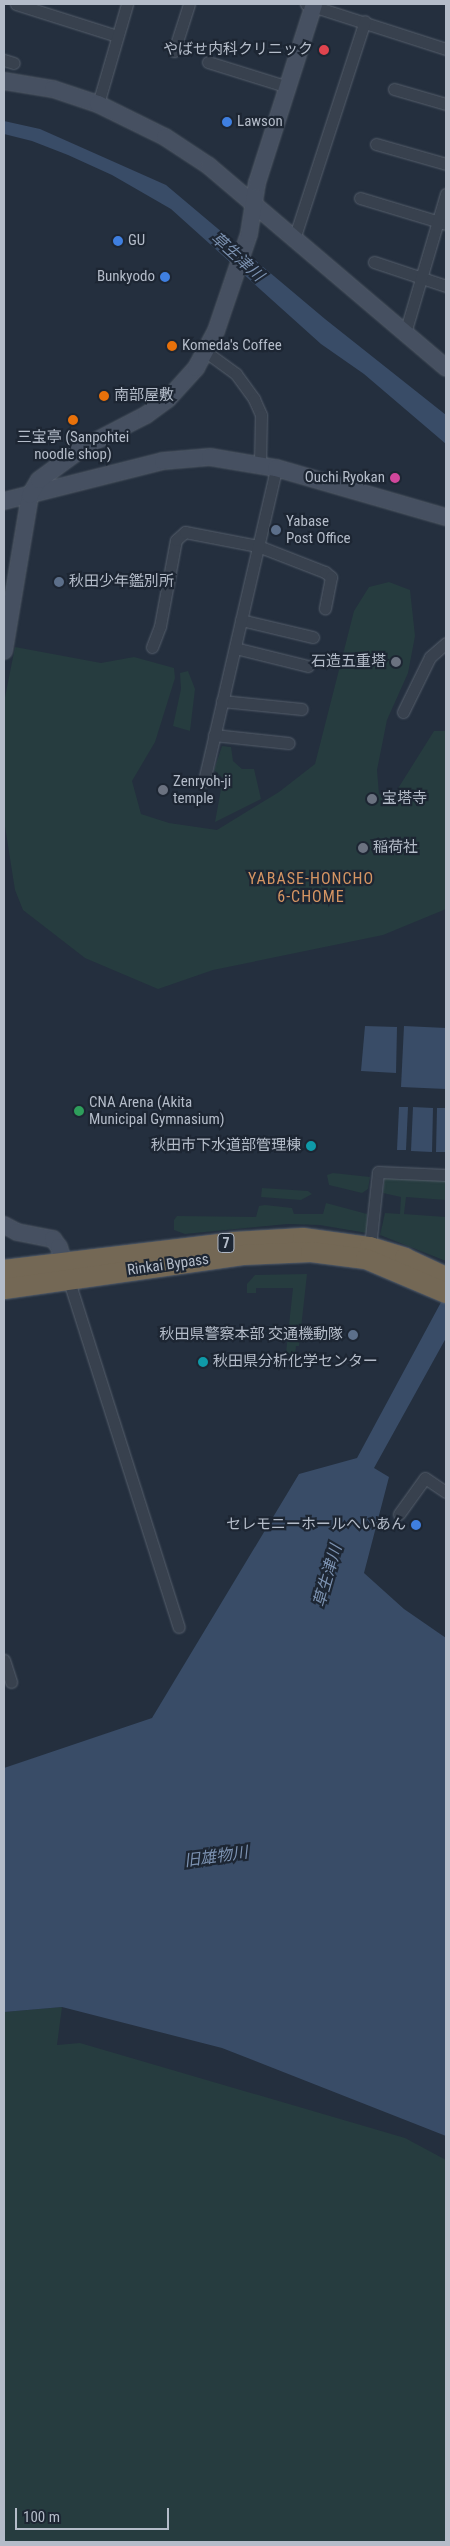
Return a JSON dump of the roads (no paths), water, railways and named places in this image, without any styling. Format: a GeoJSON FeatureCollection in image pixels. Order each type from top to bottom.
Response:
{"type":"FeatureCollection","features":[{"type":"Feature","properties":{"kind":"highway","name":"Rinkai Bypass"},"geometry":{"type":"LineString","coordinates":[[4,1288],[66,1270],[270,1239],[326,1240],[370,1247],[405,1258],[444,1283]]}},
{"type":"Feature","properties":{"kind":"highway","name":"Rinkai Bypass"},"geometry":{"type":"LineString","coordinates":[[4,1270],[66,1270],[244,1255],[311,1252],[366,1259],[444,1283]]}},
{"type":"Feature","properties":{"kind":"street"},"geometry":{"type":"LineString","coordinates":[[16,4],[117,36]]}},
{"type":"Feature","properties":{"kind":"street"},"geometry":{"type":"LineString","coordinates":[[98,104],[127,4]]}},
{"type":"Feature","properties":{"kind":"street"},"geometry":{"type":"LineString","coordinates":[[174,51],[189,4]]}},
{"type":"Feature","properties":{"kind":"street"},"geometry":{"type":"LineString","coordinates":[[4,651],[30,495],[39,480],[57,464],[146,415],[168,399],[185,384],[206,352],[248,237],[257,183],[288,87],[311,5],[365,21],[446,49]]}},
{"type":"Feature","properties":{"kind":"street"},"geometry":{"type":"LineString","coordinates":[[294,239],[365,21]]}},
{"type":"Feature","properties":{"kind":"street"},"geometry":{"type":"LineString","coordinates":[[208,62],[288,87]]}},
{"type":"Feature","properties":{"kind":"street"},"geometry":{"type":"LineString","coordinates":[[4,81],[53,89],[98,104],[165,137],[209,166],[253,206],[446,368]]}},
{"type":"Feature","properties":{"kind":"street"},"geometry":{"type":"LineString","coordinates":[[394,89],[446,104]]}},
{"type":"Feature","properties":{"kind":"street"},"geometry":{"type":"LineString","coordinates":[[376,144],[446,164]]}},
{"type":"Feature","properties":{"kind":"street"},"geometry":{"type":"LineString","coordinates":[[405,333],[420,278],[442,223],[446,194]]}},
{"type":"Feature","properties":{"kind":"street"},"geometry":{"type":"LineString","coordinates":[[360,198],[442,223]]}},
{"type":"Feature","properties":{"kind":"street"},"geometry":{"type":"LineString","coordinates":[[374,262],[446,286]]}},
{"type":"Feature","properties":{"kind":"street"},"geometry":{"type":"LineString","coordinates":[[206,352],[236,374],[254,399],[261,415],[260,464]]}},
{"type":"Feature","properties":{"kind":"street"},"geometry":{"type":"LineString","coordinates":[[4,501],[170,460],[210,457],[260,464],[446,516]]}},
{"type":"Feature","properties":{"kind":"street"},"geometry":{"type":"LineString","coordinates":[[204,781],[276,468]]}},
{"type":"Feature","properties":{"kind":"street"},"geometry":{"type":"LineString","coordinates":[[152,647],[160,626],[180,534],[258,546],[331,577],[325,608]]}},
{"type":"Feature","properties":{"kind":"street"},"geometry":{"type":"LineString","coordinates":[[241,620],[313,637]]}},
{"type":"Feature","properties":{"kind":"street"},"geometry":{"type":"LineString","coordinates":[[403,712],[430,657],[446,643]]}},
{"type":"Feature","properties":{"kind":"street"},"geometry":{"type":"LineString","coordinates":[[234,648],[308,666]]}},
{"type":"Feature","properties":{"kind":"street"},"geometry":{"type":"LineString","coordinates":[[222,701],[302,709]]}},
{"type":"Feature","properties":{"kind":"street"},"geometry":{"type":"LineString","coordinates":[[214,735],[289,743]]}},
{"type":"Feature","properties":{"kind":"street"},"geometry":{"type":"LineString","coordinates":[[370,1247],[378,1172],[446,1175]]}},
{"type":"Feature","properties":{"kind":"street"},"geometry":{"type":"LineString","coordinates":[[4,1225],[17,1232],[53,1239],[66,1270],[178,1627]]}},
{"type":"Feature","properties":{"kind":"street"},"geometry":{"type":"LineString","coordinates":[[399,1514],[424,1478],[446,1492]]}},
{"type":"Feature","properties":{"kind":"street"},"geometry":{"type":"LineString","coordinates":[[4,1660],[11,1682]]}},
{"type":"Feature","properties":{"kind":"water","name":"草生津川"},"geometry":{"type":"Polygon","coordinates":[[[4,121],[40,129],[166,185],[325,319],[446,415],[446,444],[364,374],[321,344],[171,209],[112,175],[68,155],[32,141],[4,134],[4,121]]]}},
{"type":"Feature","properties":{"kind":"water"},"geometry":{"type":"Polygon","coordinates":[[[365,1026],[397,1027],[396,1073],[361,1071],[365,1026]]]}},
{"type":"Feature","properties":{"kind":"water"},"geometry":{"type":"Polygon","coordinates":[[[404,1026],[446,1028],[446,1089],[401,1087],[404,1026]]]}},
{"type":"Feature","properties":{"kind":"water"},"geometry":{"type":"Polygon","coordinates":[[[399,1107],[408,1107],[406,1150],[397,1150],[399,1107]]]}},
{"type":"Feature","properties":{"kind":"water"},"geometry":{"type":"Polygon","coordinates":[[[413,1107],[433,1108],[432,1152],[411,1151],[413,1107]]]}},
{"type":"Feature","properties":{"kind":"water"},"geometry":{"type":"Polygon","coordinates":[[[437,1108],[446,1108],[446,1152],[436,1152],[437,1108]]]}},
{"type":"Feature","properties":{"kind":"water"},"geometry":{"type":"Polygon","coordinates":[[[446,1293],[446,1338],[374,1468],[389,1477],[364,1573],[404,1609],[446,1638],[446,2136],[222,2048],[62,2007],[4,2012],[4,1768],[152,1718],[299,1474],[357,1458],[446,1293]]]}},
{"type":"Feature","properties":{"kind":"place","name":"やばせ内科クリニック"},"geometry":{"type":"Point","coordinates":[324,50]}},
{"type":"Feature","properties":{"kind":"place","name":"Lawson"},"geometry":{"type":"Point","coordinates":[227,122]}},
{"type":"Feature","properties":{"kind":"place","name":"GU"},"geometry":{"type":"Point","coordinates":[118,241]}},
{"type":"Feature","properties":{"kind":"place","name":"Bunkyodo"},"geometry":{"type":"Point","coordinates":[165,277]}},
{"type":"Feature","properties":{"kind":"place","name":"Komeda's Coffee"},"geometry":{"type":"Point","coordinates":[172,346]}},
{"type":"Feature","properties":{"kind":"place","name":"南部屋敷"},"geometry":{"type":"Point","coordinates":[104,396]}},
{"type":"Feature","properties":{"kind":"place","name":"三宝亭 (Sanpohtei noodle shop)"},"geometry":{"type":"Point","coordinates":[73,420]}},
{"type":"Feature","properties":{"kind":"place","name":"Ouchi Ryokan"},"geometry":{"type":"Point","coordinates":[395,478]}},
{"type":"Feature","properties":{"kind":"place","name":"Yabase Post Office"},"geometry":{"type":"Point","coordinates":[276,530]}},
{"type":"Feature","properties":{"kind":"place","name":"秋田少年鑑別所"},"geometry":{"type":"Point","coordinates":[59,582]}},
{"type":"Feature","properties":{"kind":"place","name":"石造五重塔"},"geometry":{"type":"Point","coordinates":[396,662]}},
{"type":"Feature","properties":{"kind":"place","name":"Zenryoh-ji temple"},"geometry":{"type":"Point","coordinates":[163,790]}},
{"type":"Feature","properties":{"kind":"place","name":"宝塔寺"},"geometry":{"type":"Point","coordinates":[372,799]}},
{"type":"Feature","properties":{"kind":"place","name":"稲荷社"},"geometry":{"type":"Point","coordinates":[363,848]}},
{"type":"Feature","properties":{"kind":"place","name":"CNA Arena (Akita Municipal Gymnasium)"},"geometry":{"type":"Point","coordinates":[79,1111]}},
{"type":"Feature","properties":{"kind":"place","name":"秋田市下水道部管理棟"},"geometry":{"type":"Point","coordinates":[311,1146]}},
{"type":"Feature","properties":{"kind":"place","name":"秋田県警察本部 交通機動隊"},"geometry":{"type":"Point","coordinates":[353,1335]}},
{"type":"Feature","properties":{"kind":"place","name":"秋田県分析化学センター"},"geometry":{"type":"Point","coordinates":[203,1362]}},
{"type":"Feature","properties":{"kind":"place","name":"セレモニーホールへいあん"},"geometry":{"type":"Point","coordinates":[416,1525]}},
{"type":"Feature","properties":{"kind":"district","name":"YABASE-HONCHO 6-CHOME"},"geometry":{"type":"Point","coordinates":[311,888]}},
{"type":"Feature","properties":{"kind":"water label","name":"旧雄物川"},"geometry":{"type":"Point","coordinates":[216,1857]}}]}
